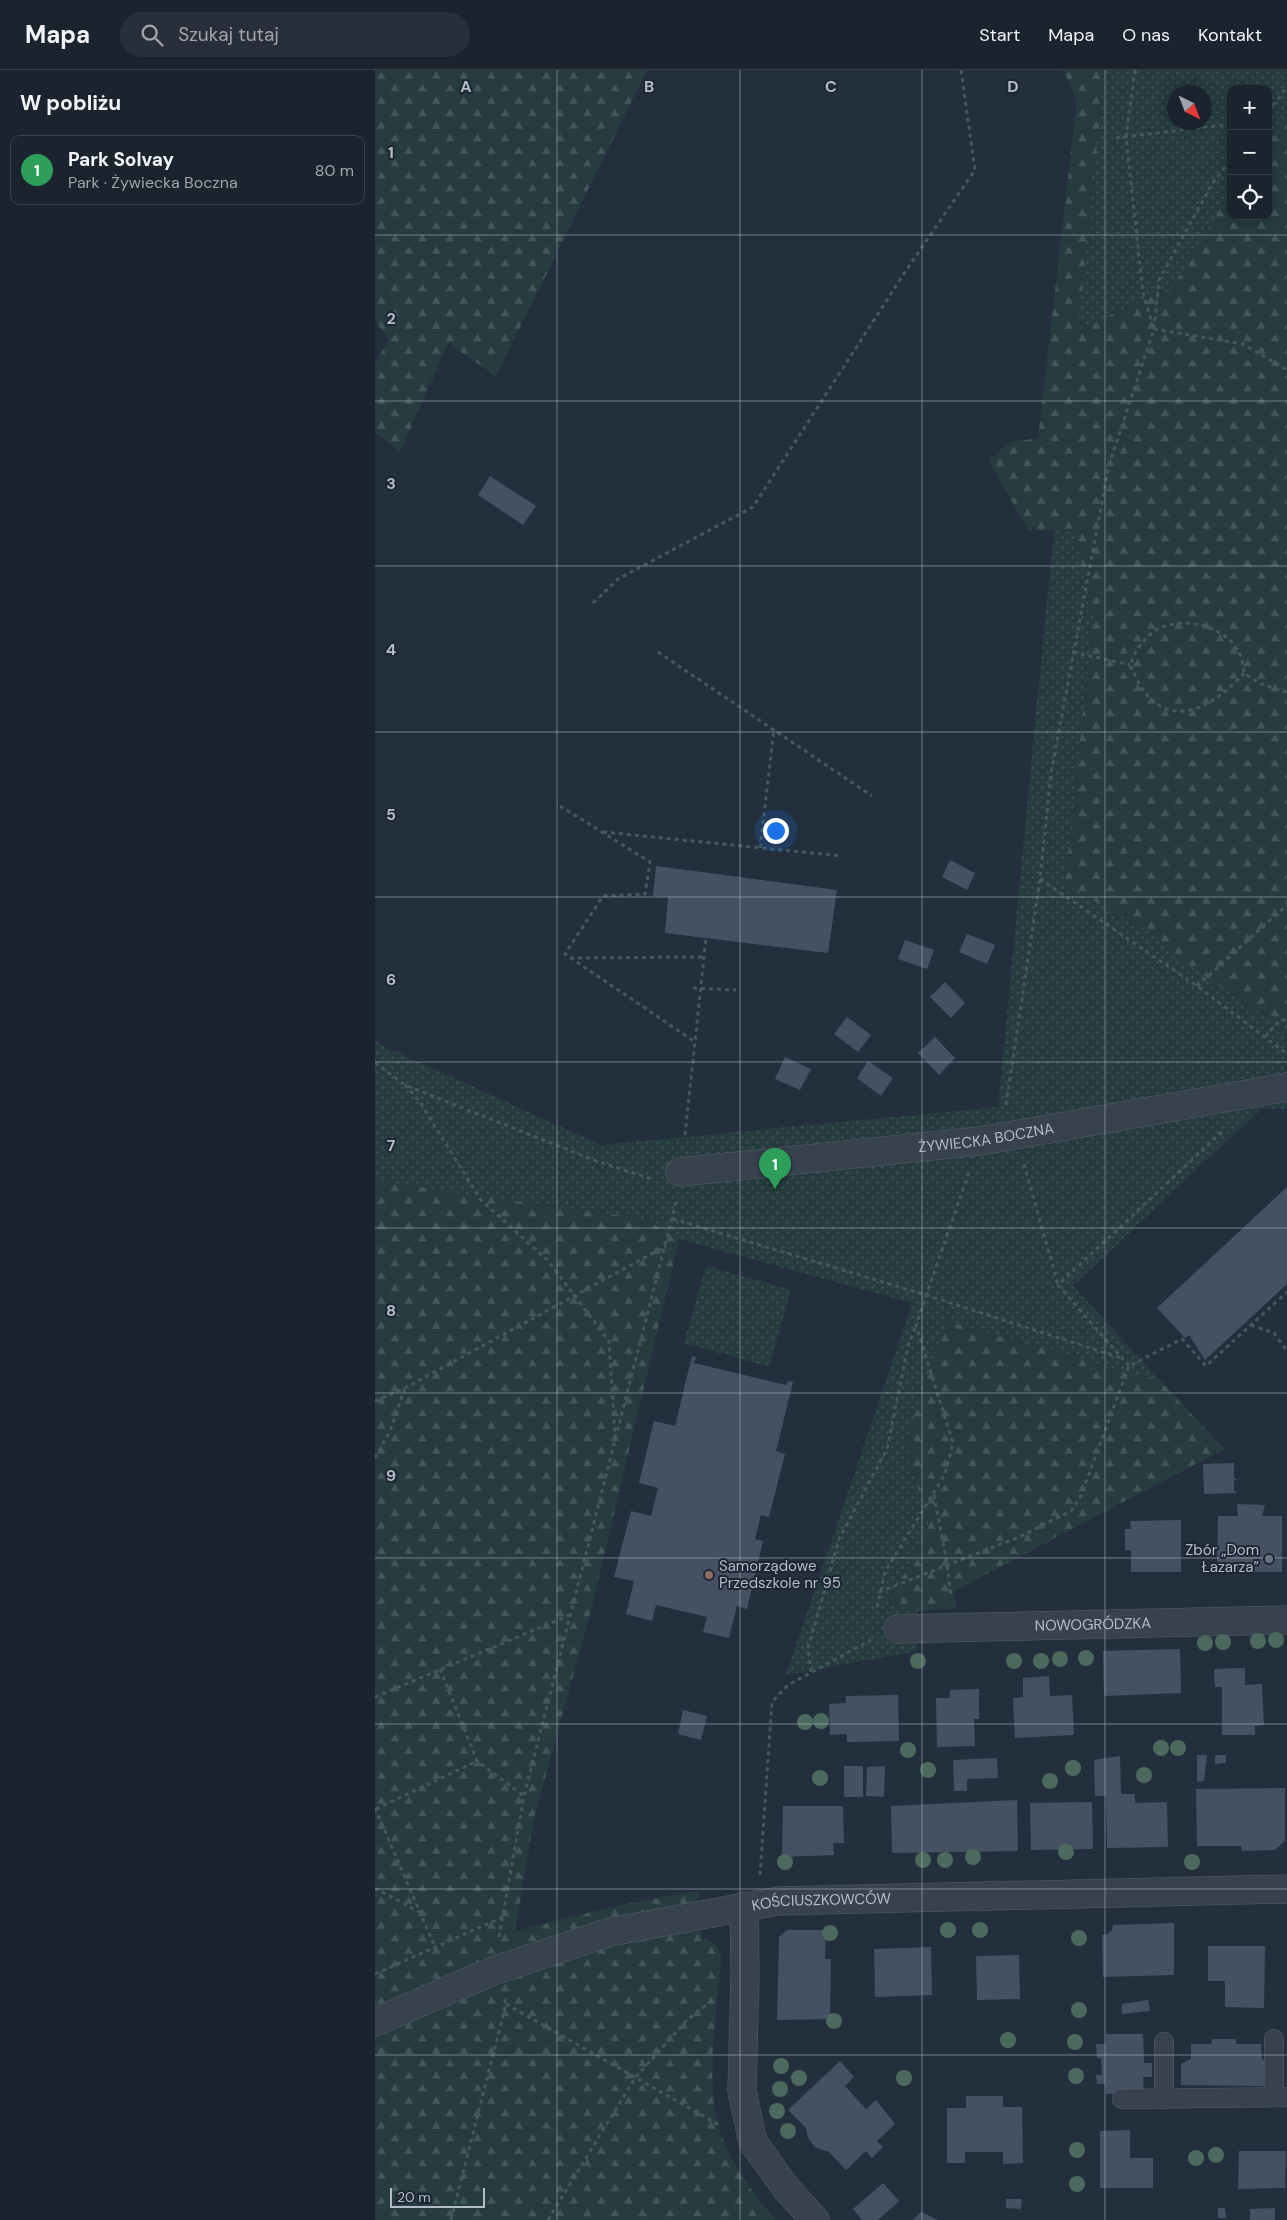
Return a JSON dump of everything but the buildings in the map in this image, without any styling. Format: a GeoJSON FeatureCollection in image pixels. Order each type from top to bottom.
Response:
{"type":"FeatureCollection","features":[{"type":"Feature","properties":{"kind":"street","name":"ŻYWIECKA BOCZNA"},"geometry":{"type":"LineString","coordinates":[[670,1176],[999,1138],[1287,1087]]}},
{"type":"Feature","properties":{"kind":"street","name":"NOWOGRÓDZKA"},"geometry":{"type":"LineString","coordinates":[[898,1629],[1287,1620]]}},
{"type":"Feature","properties":{"kind":"street","name":"KOŚCIUSZKOWCÓW"},"geometry":{"type":"LineString","coordinates":[[375,2022],[493,1971],[610,1932],[744,1906],[796,1900],[1287,1889]]}},
{"type":"Feature","properties":{"kind":"street"},"geometry":{"type":"LineString","coordinates":[[744,1906],[745,1974],[742,2091],[751,2134],[753,2142],[786,2188],[815,2220]]}},
{"type":"Feature","properties":{"kind":"lane"},"geometry":{"type":"LineString","coordinates":[[1121,2099],[1280,2097],[1275,2040]]}},
{"type":"Feature","properties":{"kind":"lane"},"geometry":{"type":"LineString","coordinates":[[1164,2042],[1164,2099]]}},
{"type":"Feature","properties":{"kind":"path"},"geometry":{"type":"LineString","coordinates":[[593,603],[618,579],[753,507],[909,266],[975,170],[961,70]]}},
{"type":"Feature","properties":{"kind":"path"},"geometry":{"type":"LineString","coordinates":[[1135,70],[1126,138],[1143,293],[1153,329]]}},
{"type":"Feature","properties":{"kind":"path"},"geometry":{"type":"LineString","coordinates":[[1272,107],[1287,87]]}},
{"type":"Feature","properties":{"kind":"path"},"geometry":{"type":"LineString","coordinates":[[1116,138],[1227,125]]}},
{"type":"Feature","properties":{"kind":"path"},"geometry":{"type":"LineString","coordinates":[[811,1672],[808,1648],[839,1539],[887,1449],[907,1346],[926,1295],[999,1138],[1040,879],[1051,773],[1109,465],[1153,329],[1159,280],[1212,184],[1227,165]]}},
{"type":"Feature","properties":{"kind":"path"},"geometry":{"type":"LineString","coordinates":[[1153,329],[1243,344],[1287,370]]}},
{"type":"Feature","properties":{"kind":"path"},"geometry":{"type":"LineString","coordinates":[[1130,665],[1137,649],[1153,632],[1177,623],[1195,624],[1209,628],[1226,637],[1239,651],[1245,673],[1261,684],[1287,692]]}},
{"type":"Feature","properties":{"kind":"path"},"geometry":{"type":"LineString","coordinates":[[658,652],[872,796]]}},
{"type":"Feature","properties":{"kind":"path"},"geometry":{"type":"LineString","coordinates":[[1073,652],[1130,665],[1144,691],[1162,708],[1190,711],[1215,701],[1245,673]]}},
{"type":"Feature","properties":{"kind":"path"},"geometry":{"type":"LineString","coordinates":[[760,848],[774,730]]}},
{"type":"Feature","properties":{"kind":"path"},"geometry":{"type":"LineString","coordinates":[[560,806],[650,862],[645,894],[603,896],[565,954],[695,1042]]}},
{"type":"Feature","properties":{"kind":"path"},"geometry":{"type":"LineString","coordinates":[[602,832],[842,856]]}},
{"type":"Feature","properties":{"kind":"path"},"geometry":{"type":"LineString","coordinates":[[1040,879],[1197,986],[1287,1054]]}},
{"type":"Feature","properties":{"kind":"path"},"geometry":{"type":"LineString","coordinates":[[1197,986],[1287,905]]}},
{"type":"Feature","properties":{"kind":"path"},"geometry":{"type":"LineString","coordinates":[[685,1135],[706,938]]}},
{"type":"Feature","properties":{"kind":"path"},"geometry":{"type":"LineString","coordinates":[[569,958],[704,957]]}},
{"type":"Feature","properties":{"kind":"path"},"geometry":{"type":"LineString","coordinates":[[693,988],[736,990]]}},
{"type":"Feature","properties":{"kind":"path"},"geometry":{"type":"LineString","coordinates":[[1265,1037],[1279,1021],[1287,1019]]}},
{"type":"Feature","properties":{"kind":"path"},"geometry":{"type":"LineString","coordinates":[[375,1062],[405,1085],[420,1102],[481,1198],[548,1261],[609,1341],[616,1441]]}},
{"type":"Feature","properties":{"kind":"path"},"geometry":{"type":"LineString","coordinates":[[405,1085],[596,1161],[670,1176]]}},
{"type":"Feature","properties":{"kind":"path"},"geometry":{"type":"LineString","coordinates":[[1058,1285],[1229,1125]]}},
{"type":"Feature","properties":{"kind":"path"},"geometry":{"type":"LineString","coordinates":[[999,1138],[1058,1285],[1129,1366]]}},
{"type":"Feature","properties":{"kind":"path"},"geometry":{"type":"LineString","coordinates":[[499,1941],[524,1796],[673,1219],[926,1295],[1121,1358]]}},
{"type":"Feature","properties":{"kind":"path"},"geometry":{"type":"LineString","coordinates":[[375,1401],[405,1388],[666,1246]]}},
{"type":"Feature","properties":{"kind":"path"},"geometry":{"type":"LineString","coordinates":[[916,1325],[953,1443],[945,1474],[885,1572],[879,1592],[1019,1537],[1071,1511],[1080,1498],[1129,1366],[1182,1340],[1206,1366],[1287,1292]]}},
{"type":"Feature","properties":{"kind":"path"},"geometry":{"type":"LineString","coordinates":[[1251,1325],[1274,1333],[1287,1351]]}},
{"type":"Feature","properties":{"kind":"path"},"geometry":{"type":"LineString","coordinates":[[375,1458],[390,1431],[405,1388]]}},
{"type":"Feature","properties":{"kind":"path"},"geometry":{"type":"LineString","coordinates":[[934,1494],[951,1596]]}},
{"type":"Feature","properties":{"kind":"path"},"geometry":{"type":"LineString","coordinates":[[375,1696],[571,1615]]}},
{"type":"Feature","properties":{"kind":"path"},"geometry":{"type":"LineString","coordinates":[[759,1878],[772,1702],[788,1685],[872,1639],[898,1629]]}},
{"type":"Feature","properties":{"kind":"path"},"geometry":{"type":"LineString","coordinates":[[440,1669],[477,1761],[524,1796]]}},
{"type":"Feature","properties":{"kind":"path"},"geometry":{"type":"LineString","coordinates":[[435,1947],[375,1809],[477,1761]]}},
{"type":"Feature","properties":{"kind":"path"},"geometry":{"type":"LineString","coordinates":[[375,1888],[420,1912]]}},
{"type":"Feature","properties":{"kind":"path"},"geometry":{"type":"LineString","coordinates":[[375,1974],[504,1917]]}},
{"type":"Feature","properties":{"kind":"path"},"geometry":{"type":"LineString","coordinates":[[549,2220],[635,2078],[687,2020],[716,1998]]}},
{"type":"Feature","properties":{"kind":"path"},"geometry":{"type":"LineString","coordinates":[[451,2220],[506,2004],[726,2128]]}},
{"type":"Feature","properties":{"kind":"green space"},"geometry":{"type":"Polygon","coordinates":[[[375,70],[647,70],[496,376],[448,343],[400,452],[375,432],[375,364],[389,339],[375,321],[375,70]]]}},
{"type":"Feature","properties":{"kind":"green space"},"geometry":{"type":"Polygon","coordinates":[[[1063,70],[1105,70],[1078,329],[1172,288],[1227,198],[1227,220],[1272,220],[1272,139],[1287,120],[1287,1033],[1178,957],[1153,934],[1065,884],[1093,617],[1074,531],[1028,530],[988,460],[1010,442],[1038,438],[1077,100],[1063,70]]]}},
{"type":"Feature","properties":{"kind":"green space"},"geometry":{"type":"Polygon","coordinates":[[[1105,70],[1287,70],[1287,1109],[1262,1108],[1073,1286],[1224,1449],[917,1611],[917,1651],[786,1675],[912,1303],[679,1239],[591,1610],[534,1818],[515,1931],[617,1906],[697,1891],[702,1939],[715,1944],[721,1957],[712,2069],[715,2113],[720,2132],[730,2156],[751,2189],[775,2220],[375,2220],[375,1039],[379,1044],[601,1145],[998,1107],[1047,600],[1105,70]]]}},
{"type":"Feature","properties":{"kind":"green space"},"geometry":{"type":"Polygon","coordinates":[[[375,1181],[645,1219],[679,1239],[591,1610],[534,1818],[515,1931],[617,1906],[697,1891],[702,1939],[715,1944],[721,1957],[712,2069],[715,2113],[720,2132],[730,2156],[751,2189],[775,2220],[375,2220],[375,1181]]]}},
{"type":"Feature","properties":{"kind":"green space"},"geometry":{"type":"Polygon","coordinates":[[[706,1266],[791,1290],[769,1367],[684,1343],[706,1266]]]}},
{"type":"Feature","properties":{"kind":"green space"},"geometry":{"type":"Polygon","coordinates":[[[946,1321],[1160,1381],[1224,1449],[954,1590],[956,1608],[916,1611],[889,1604],[929,1525],[905,1444],[946,1321]]]}},
{"type":"Feature","properties":{"kind":"place","name":"Park Solvay"},"geometry":{"type":"Point","coordinates":[775,1189]}},
{"type":"Feature","properties":{"kind":"place","name":"Zbór „Dom Łazarza”"},"geometry":{"type":"Point","coordinates":[1269,1559]}},
{"type":"Feature","properties":{"kind":"place","name":"Samorządowe Przedszkole nr 95"},"geometry":{"type":"Point","coordinates":[709,1575]}}]}
